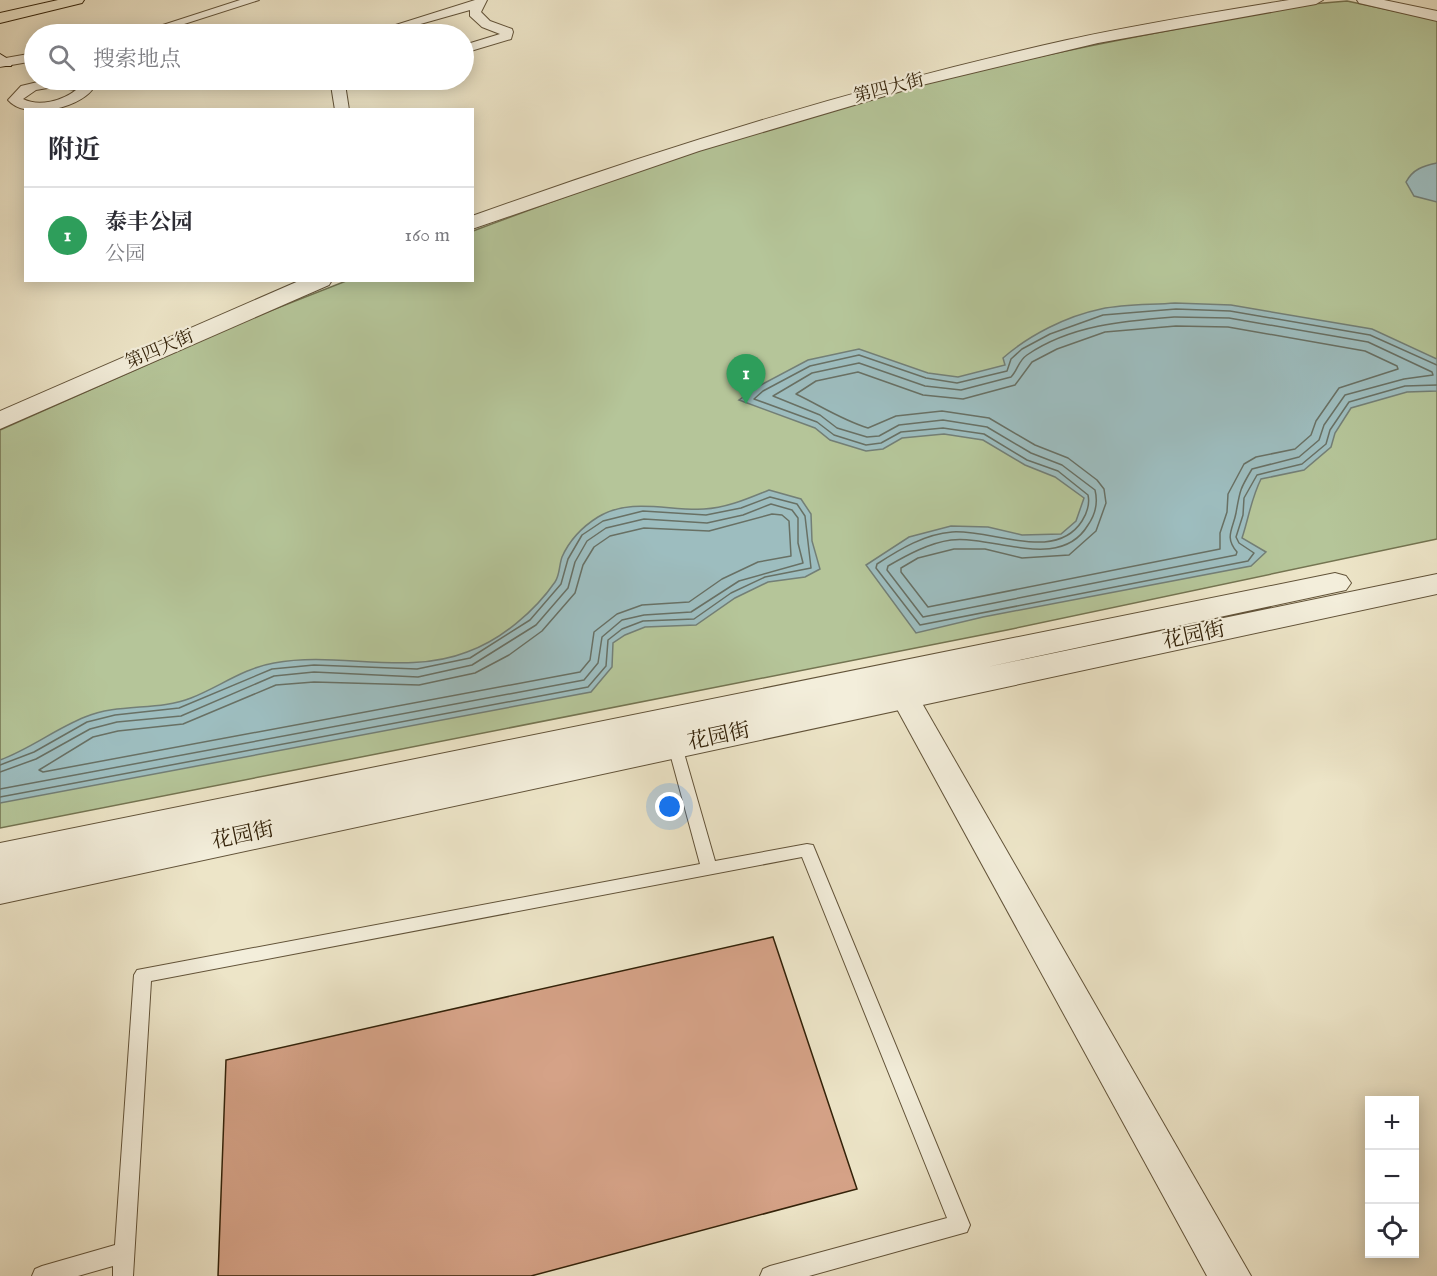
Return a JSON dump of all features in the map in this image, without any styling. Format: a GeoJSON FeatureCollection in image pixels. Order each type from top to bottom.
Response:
{"type":"FeatureCollection","features":[{"type":"Feature","properties":{"kind":"main road"},"geometry":{"type":"LineString","coordinates":[[0,9],[38,0]]}},
{"type":"Feature","properties":{"kind":"main road"},"geometry":{"type":"LineString","coordinates":[[0,18],[77,0]]}},
{"type":"Feature","properties":{"kind":"street"},"geometry":{"type":"LineString","coordinates":[[174,24],[253,0]]}},
{"type":"Feature","properties":{"kind":"street","name":"第四大街"},"geometry":{"type":"LineString","coordinates":[[474,210],[724,127],[867,87],[1081,36],[1273,0]]}},
{"type":"Feature","properties":{"kind":"street","name":"第四大街"},"geometry":{"type":"LineString","coordinates":[[474,222],[679,150],[884,89],[1118,34],[1316,0]]}},
{"type":"Feature","properties":{"kind":"street"},"geometry":{"type":"LineString","coordinates":[[1364,0],[1437,16]]}},
{"type":"Feature","properties":{"kind":"street"},"geometry":{"type":"LineString","coordinates":[[1386,0],[1437,11]]}},
{"type":"Feature","properties":{"kind":"street"},"geometry":{"type":"LineString","coordinates":[[407,24],[481,2]]}},
{"type":"Feature","properties":{"kind":"street"},"geometry":{"type":"LineString","coordinates":[[474,46],[506,36],[507,32],[474,14],[481,2]]}},
{"type":"Feature","properties":{"kind":"street"},"geometry":{"type":"LineString","coordinates":[[1,64],[24,59]]}},
{"type":"Feature","properties":{"kind":"street"},"geometry":{"type":"LineString","coordinates":[[1,64],[24,82]]}},
{"type":"Feature","properties":{"kind":"street"},"geometry":{"type":"LineString","coordinates":[[17,102],[16,95],[25,90]]}},
{"type":"Feature","properties":{"kind":"street"},"geometry":{"type":"LineString","coordinates":[[0,107],[17,102],[35,106],[69,106],[83,90]]}},
{"type":"Feature","properties":{"kind":"street"},"geometry":{"type":"LineString","coordinates":[[341,90],[342,108]]}},
{"type":"Feature","properties":{"kind":"street","name":"第四大街"},"geometry":{"type":"LineString","coordinates":[[0,406],[288,282]]}},
{"type":"Feature","properties":{"kind":"street","name":"第四大街"},"geometry":{"type":"LineString","coordinates":[[0,421],[316,282]]}},
{"type":"Feature","properties":{"kind":"street","name":"花园街"},"geometry":{"type":"LineString","coordinates":[[0,860],[1437,562]]}},
{"type":"Feature","properties":{"kind":"street","name":"花园街"},"geometry":{"type":"LineString","coordinates":[[0,887],[1437,584]]}},
{"type":"Feature","properties":{"kind":"street"},"geometry":{"type":"LineString","coordinates":[[905,698],[1230,1276]]}},
{"type":"Feature","properties":{"kind":"lane"},"geometry":{"type":"LineString","coordinates":[[675,746],[709,868]]}},
{"type":"Feature","properties":{"kind":"lane"},"geometry":{"type":"LineString","coordinates":[[123,1276],[143,975],[807,850],[960,1225],[770,1276]]}},
{"type":"Feature","properties":{"kind":"lane"},"geometry":{"type":"LineString","coordinates":[[42,1276],[125,1252]]}},
{"type":"Feature","properties":{"kind":"green space"},"geometry":{"type":"Polygon","coordinates":[[[1347,1],[1437,20],[1437,539],[1007,630],[0,828],[0,430],[247,320],[343,282],[474,282],[474,231],[608,181],[745,135],[837,107],[1014,62],[1133,37],[1312,4],[1347,1]]]}},
{"type":"Feature","properties":{"kind":"water"},"geometry":{"type":"Polygon","coordinates":[[[1437,163],[1437,202],[1414,196],[1406,182],[1419,169],[1437,163]]]}},
{"type":"Feature","properties":{"kind":"water"},"geometry":{"type":"Polygon","coordinates":[[[1175,303],[1231,305],[1372,329],[1437,359],[1437,391],[1407,392],[1351,408],[1335,433],[1331,447],[1304,470],[1261,479],[1252,501],[1242,538],[1266,552],[1251,566],[983,617],[916,633],[866,565],[909,537],[951,526],[988,527],[1022,535],[1061,534],[1076,521],[1084,498],[1055,477],[1025,465],[983,440],[944,434],[902,438],[883,449],[866,451],[830,440],[815,428],[739,400],[759,386],[808,360],[859,349],[928,373],[958,377],[1005,365],[1003,358],[1024,342],[1075,316],[1110,307],[1175,303]]]}},
{"type":"Feature","properties":{"kind":"water"},"geometry":{"type":"Polygon","coordinates":[[[769,490],[801,499],[811,514],[812,541],[820,569],[805,577],[768,582],[735,598],[696,625],[645,627],[625,635],[613,643],[612,667],[591,692],[0,803],[0,760],[85,717],[111,710],[178,702],[201,694],[252,669],[274,663],[298,660],[420,662],[444,659],[467,652],[505,632],[538,603],[557,579],[562,557],[573,539],[598,517],[611,511],[637,506],[690,509],[721,507],[769,490]]]}},
{"type":"Feature","properties":{"kind":"building"},"geometry":{"type":"Polygon","coordinates":[[[773,937],[857,1189],[531,1276],[218,1276],[226,1060],[773,937]]]}},
{"type":"Feature","properties":{"kind":"place","name":"泰丰公园"},"geometry":{"type":"Point","coordinates":[746,404]}}]}
